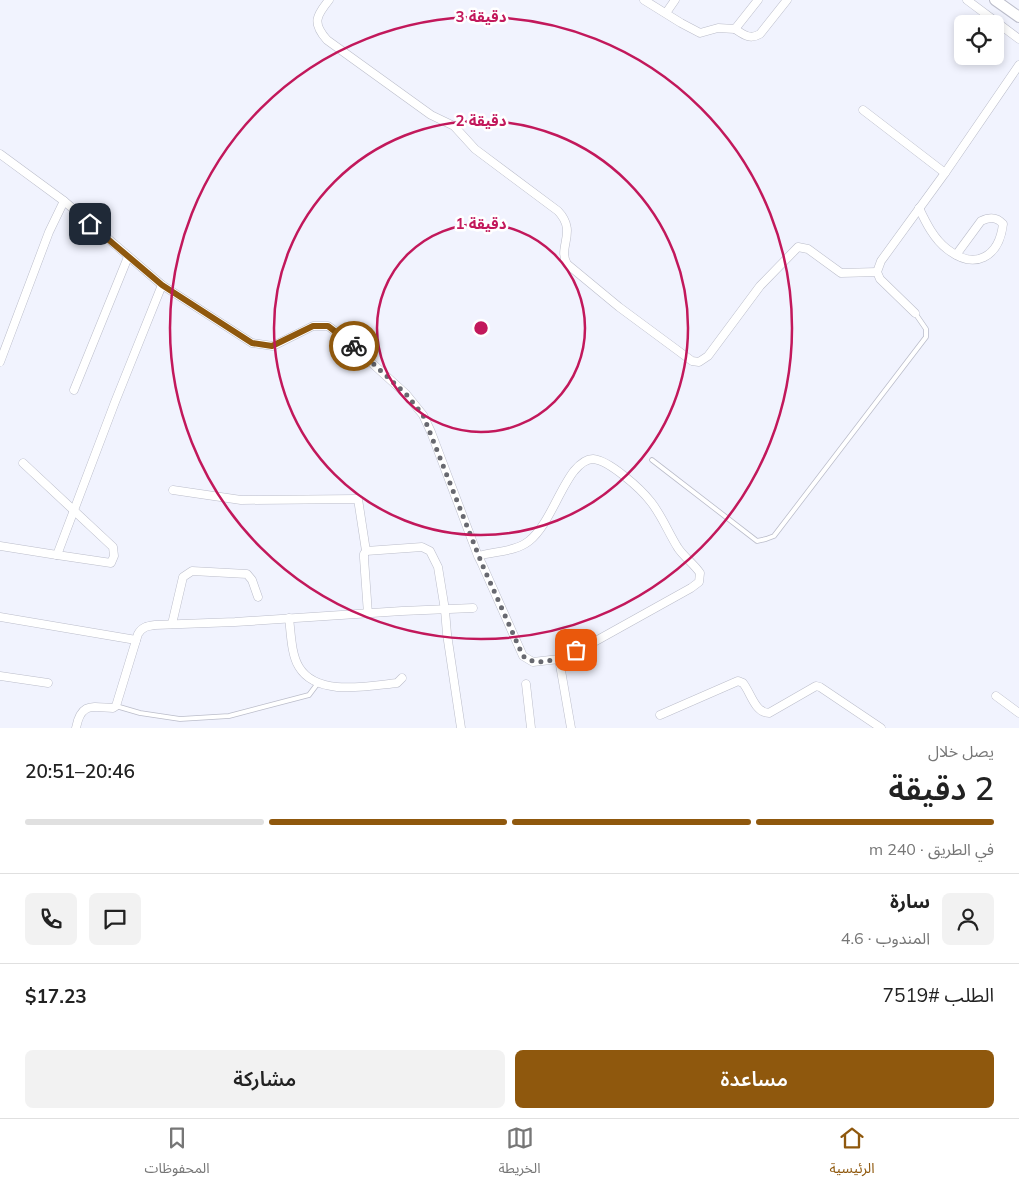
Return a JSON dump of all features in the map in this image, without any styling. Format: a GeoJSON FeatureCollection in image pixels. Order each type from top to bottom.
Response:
{"type":"FeatureCollection","features":[{"type":"Feature","properties":{"kind":"main road"},"geometry":{"type":"LineString","coordinates":[[995,0],[1019,17]]}},
{"type":"Feature","properties":{"kind":"street"},"geometry":{"type":"LineString","coordinates":[[329,0],[320,11],[317,22],[319,30],[327,40],[431,115],[454,126],[475,149],[558,211],[566,223],[567,238],[564,256],[567,264],[633,318],[692,362],[699,362],[708,356],[760,286],[798,248],[808,249],[841,273],[877,272]]}},
{"type":"Feature","properties":{"kind":"street"},"geometry":{"type":"LineString","coordinates":[[644,0],[700,33],[718,28],[735,29],[754,38],[760,34],[787,0]]}},
{"type":"Feature","properties":{"kind":"street"},"geometry":{"type":"LineString","coordinates":[[666,13],[675,0]]}},
{"type":"Feature","properties":{"kind":"street"},"geometry":{"type":"LineString","coordinates":[[735,29],[758,0]]}},
{"type":"Feature","properties":{"kind":"street"},"geometry":{"type":"LineString","coordinates":[[966,0],[1019,39]]}},
{"type":"Feature","properties":{"kind":"street"},"geometry":{"type":"LineString","coordinates":[[915,312],[880,279],[877,272],[881,261],[945,173],[1019,65]]}},
{"type":"Feature","properties":{"kind":"street"},"geometry":{"type":"LineString","coordinates":[[863,110],[945,173]]}},
{"type":"Feature","properties":{"kind":"street"},"geometry":{"type":"LineString","coordinates":[[0,154],[64,201],[162,285],[252,343],[272,346],[313,326],[328,326],[343,337],[406,394],[423,415],[478,556],[523,656],[533,662],[559,659],[594,642],[699,582],[700,574],[679,549],[663,520],[640,490],[610,467],[592,459],[584,461],[575,470],[546,520],[530,541],[506,551],[493,551],[478,556]]}},
{"type":"Feature","properties":{"kind":"street"},"geometry":{"type":"LineString","coordinates":[[0,362],[49,232],[64,201]]}},
{"type":"Feature","properties":{"kind":"street"},"geometry":{"type":"LineString","coordinates":[[919,208],[926,224],[936,239],[946,249],[956,255],[967,260],[981,260],[991,253],[1002,237],[1003,224],[994,218],[987,218],[981,221],[956,255]]}},
{"type":"Feature","properties":{"kind":"street"},"geometry":{"type":"LineString","coordinates":[[74,390],[128,257]]}},
{"type":"Feature","properties":{"kind":"street"},"geometry":{"type":"LineString","coordinates":[[57,554],[114,402],[162,285]]}},
{"type":"Feature","properties":{"kind":"street"},"geometry":{"type":"LineString","coordinates":[[0,546],[111,563],[114,556],[113,547],[73,512],[23,463]]}},
{"type":"Feature","properties":{"kind":"street"},"geometry":{"type":"LineString","coordinates":[[173,490],[241,500],[358,499],[366,551],[364,558],[368,614]]}},
{"type":"Feature","properties":{"kind":"street"},"geometry":{"type":"LineString","coordinates":[[366,551],[422,547],[428,549],[438,567],[461,728]]}},
{"type":"Feature","properties":{"kind":"street"},"geometry":{"type":"LineString","coordinates":[[172,624],[183,577],[192,571],[247,574],[252,580],[258,597]]}},
{"type":"Feature","properties":{"kind":"street"},"geometry":{"type":"LineString","coordinates":[[76,728],[77,720],[85,708],[90,706],[114,708],[116,706],[136,640],[141,629],[146,626],[473,608]]}},
{"type":"Feature","properties":{"kind":"street"},"geometry":{"type":"LineString","coordinates":[[0,617],[136,640]]}},
{"type":"Feature","properties":{"kind":"street"},"geometry":{"type":"LineString","coordinates":[[288,618],[294,654],[299,667],[318,683],[344,688],[396,683],[402,678]]}},
{"type":"Feature","properties":{"kind":"street"},"geometry":{"type":"LineString","coordinates":[[559,659],[571,728]]}},
{"type":"Feature","properties":{"kind":"street"},"geometry":{"type":"LineString","coordinates":[[0,676],[48,683]]}},
{"type":"Feature","properties":{"kind":"street"},"geometry":{"type":"LineString","coordinates":[[660,715],[738,681],[743,683],[759,711],[763,713],[769,713],[816,686],[881,728]]}},
{"type":"Feature","properties":{"kind":"street"},"geometry":{"type":"LineString","coordinates":[[526,684],[531,728]]}},
{"type":"Feature","properties":{"kind":"street"},"geometry":{"type":"LineString","coordinates":[[996,696],[1019,713]]}},
{"type":"Feature","properties":{"kind":"lane"},"geometry":{"type":"LineString","coordinates":[[652,460],[757,541],[766,540],[774,536],[926,337],[926,329],[915,312]]}},
{"type":"Feature","properties":{"kind":"lane"},"geometry":{"type":"LineString","coordinates":[[116,706],[140,713],[180,719],[229,716],[309,694],[318,683]]}},
{"type":"Feature","properties":{"kind":"way so far"},"geometry":{"type":"LineString","coordinates":[[354,346],[382,374],[406,394],[423,415],[482,564],[523,656],[533,662],[542,661],[559,659],[576,650]]}},
{"type":"Feature","properties":{"kind":"route"},"geometry":{"type":"LineString","coordinates":[[90,224],[162,285],[252,343],[272,346],[313,326],[328,326],[354,346]]}}]}
